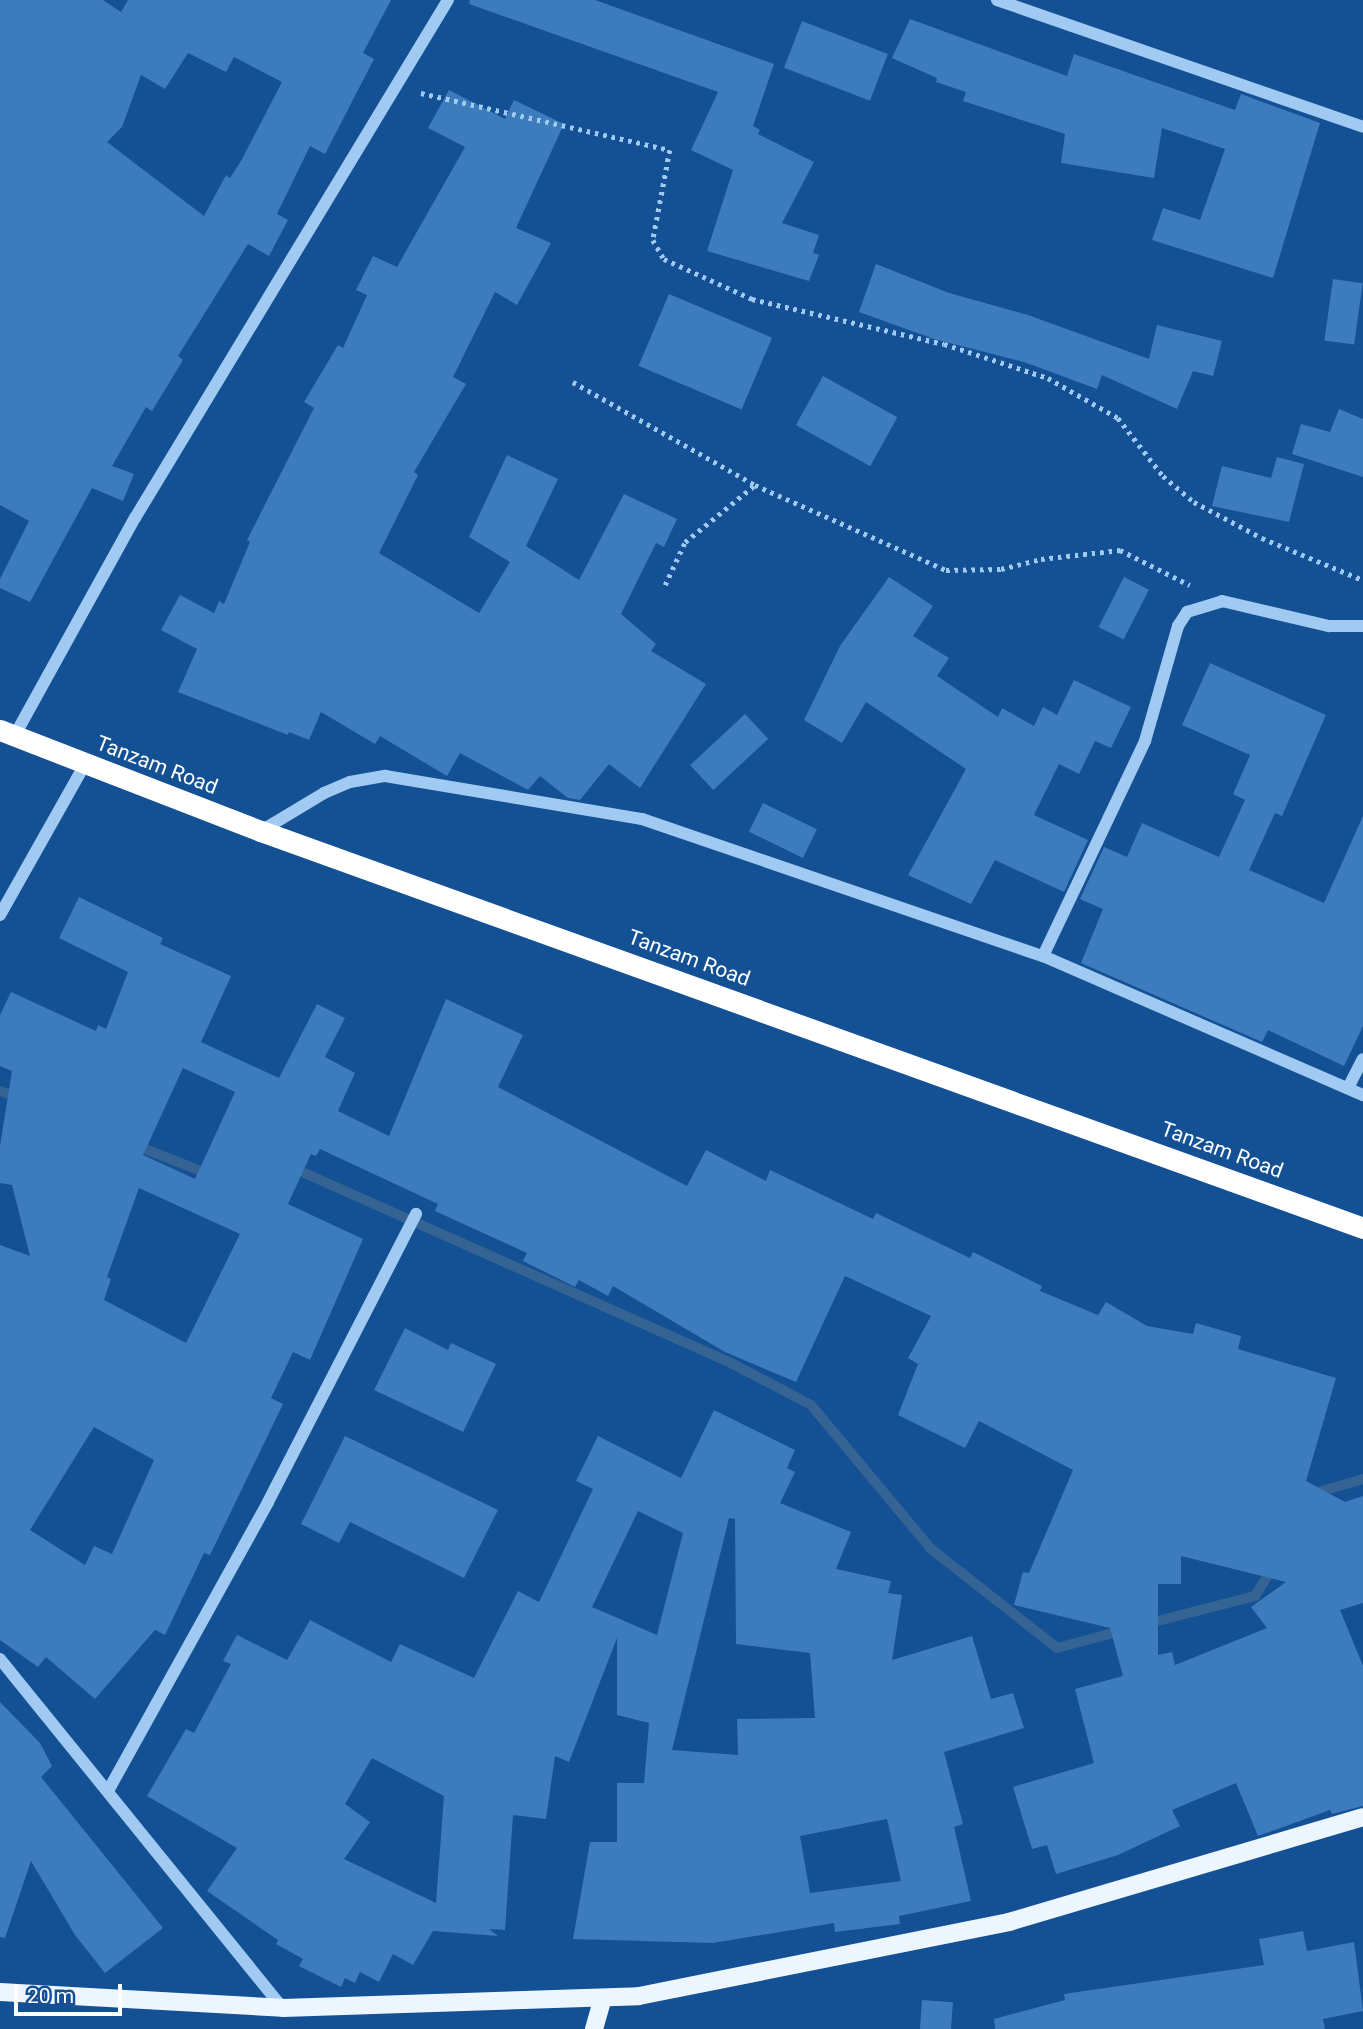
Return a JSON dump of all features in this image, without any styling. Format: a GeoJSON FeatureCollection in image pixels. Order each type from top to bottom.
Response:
{"type":"FeatureCollection","features":[{"type":"Feature","properties":{"kind":"highway","name":"Tanzam Road"},"geometry":{"type":"LineString","coordinates":[[7,733],[261,831],[1363,1228]]}},
{"type":"Feature","properties":{"kind":"main road"},"geometry":{"type":"LineString","coordinates":[[0,1992],[283,2008],[603,1998],[697,1986],[1009,1922],[1363,1818]]}},
{"type":"Feature","properties":{"kind":"main road"},"geometry":{"type":"LineString","coordinates":[[594,2029],[603,1998]]}},
{"type":"Feature","properties":{"kind":"street"},"geometry":{"type":"LineString","coordinates":[[7,733],[448,0]]}},
{"type":"Feature","properties":{"kind":"street"},"geometry":{"type":"LineString","coordinates":[[997,0],[1363,127]]}},
{"type":"Feature","properties":{"kind":"street"},"geometry":{"type":"LineString","coordinates":[[1043,956],[1146,741],[1178,626],[1192,609],[1222,601],[1320,625],[1363,626]]}},
{"type":"Feature","properties":{"kind":"street"},"geometry":{"type":"LineString","coordinates":[[0,915],[85,764]]}},
{"type":"Feature","properties":{"kind":"street"},"geometry":{"type":"LineString","coordinates":[[261,831],[324,793],[350,782],[385,776],[536,799],[642,819],[1043,956],[1349,1086],[1363,1095]]}},
{"type":"Feature","properties":{"kind":"street"},"geometry":{"type":"LineString","coordinates":[[1349,1086],[1363,1059]]}},
{"type":"Feature","properties":{"kind":"street"},"geometry":{"type":"LineString","coordinates":[[108,1791],[268,1502],[416,1214]]}},
{"type":"Feature","properties":{"kind":"street"},"geometry":{"type":"LineString","coordinates":[[0,1659],[283,2008]]}},
{"type":"Feature","properties":{"kind":"path"},"geometry":{"type":"LineString","coordinates":[[396,87],[670,150],[653,240],[664,259],[752,299],[944,344],[1048,378],[1118,418],[1163,476],[1194,502],[1262,538],[1363,580]]}},
{"type":"Feature","properties":{"kind":"path"},"geometry":{"type":"LineString","coordinates":[[573,382],[755,485],[946,570],[1001,569],[1041,559],[1120,550],[1222,601]]}},
{"type":"Feature","properties":{"kind":"path"},"geometry":{"type":"LineString","coordinates":[[665,585],[685,542],[755,485]]}},
{"type":"Feature","properties":{"kind":"building"},"geometry":{"type":"Polygon","coordinates":[[[0,0],[103,0],[121,12],[128,0],[391,0],[363,53],[374,59],[325,154],[310,146],[277,214],[288,220],[269,256],[248,244],[178,356],[183,360],[152,411],[146,407],[112,466],[134,474],[123,501],[92,488],[30,602],[0,588],[0,579],[29,521],[0,505],[0,0]],[[188,53],[165,89],[141,75],[122,127],[107,142],[204,216],[226,175],[230,178],[241,161],[282,82],[234,57],[226,72],[188,53]]]}},
{"type":"Feature","properties":{"kind":"building"},"geometry":{"type":"Polygon","coordinates":[[[470,0],[595,0],[774,64],[753,126],[760,130],[758,134],[814,162],[782,223],[819,235],[813,253],[819,255],[809,281],[707,251],[733,170],[691,150],[718,92],[469,4],[470,0]]]}},
{"type":"Feature","properties":{"kind":"building"},"geometry":{"type":"Polygon","coordinates":[[[910,19],[1067,76],[1074,54],[1235,110],[1241,94],[1320,123],[1273,278],[1152,240],[1163,208],[1200,220],[1225,149],[1162,128],[1154,178],[1061,163],[1065,134],[963,101],[966,92],[936,82],[937,78],[892,58],[910,19]]]}},
{"type":"Feature","properties":{"kind":"building"},"geometry":{"type":"Polygon","coordinates":[[[802,21],[888,54],[870,101],[784,68],[802,21]]]}},
{"type":"Feature","properties":{"kind":"building"},"geometry":{"type":"Polygon","coordinates":[[[449,90],[505,119],[514,100],[564,124],[516,228],[551,243],[517,305],[495,292],[453,377],[466,384],[414,472],[418,475],[379,553],[479,613],[510,562],[469,537],[507,455],[558,479],[526,546],[579,580],[624,494],[677,519],[664,547],[656,543],[621,614],[656,644],[651,651],[706,684],[640,788],[609,764],[580,800],[568,798],[540,776],[528,790],[460,753],[447,776],[380,736],[375,744],[321,712],[309,740],[289,732],[288,735],[178,692],[197,649],[161,630],[180,595],[214,613],[219,601],[224,604],[250,542],[247,540],[314,408],[304,402],[338,345],[343,348],[367,295],[356,290],[373,256],[397,267],[465,147],[428,128],[449,90]]]}},
{"type":"Feature","properties":{"kind":"building"},"geometry":{"type":"Polygon","coordinates":[[[876,264],[949,293],[1028,315],[1149,359],[1157,325],[1222,341],[1213,376],[1193,371],[1177,409],[1102,375],[1097,389],[1024,362],[934,339],[859,312],[876,264]]]}},
{"type":"Feature","properties":{"kind":"building"},"geometry":{"type":"Polygon","coordinates":[[[1333,279],[1363,283],[1354,345],[1324,340],[1333,279]]]}},
{"type":"Feature","properties":{"kind":"building"},"geometry":{"type":"Polygon","coordinates":[[[669,294],[772,338],[742,410],[639,366],[669,294]]]}},
{"type":"Feature","properties":{"kind":"building"},"geometry":{"type":"Polygon","coordinates":[[[823,376],[897,417],[870,466],[796,425],[823,376]]]}},
{"type":"Feature","properties":{"kind":"building"},"geometry":{"type":"Polygon","coordinates":[[[1339,409],[1363,419],[1363,477],[1292,454],[1301,424],[1330,432],[1339,409]]]}},
{"type":"Feature","properties":{"kind":"building"},"geometry":{"type":"Polygon","coordinates":[[[1277,457],[1304,464],[1289,522],[1212,506],[1222,466],[1271,478],[1277,457]]]}},
{"type":"Feature","properties":{"kind":"building"},"geometry":{"type":"Polygon","coordinates":[[[889,577],[933,606],[913,636],[949,658],[937,676],[998,717],[1002,708],[1034,726],[1043,707],[1057,715],[1074,680],[1131,707],[1111,748],[1095,741],[1079,774],[1059,764],[1034,815],[1088,840],[1064,892],[995,860],[971,904],[908,875],[966,769],[866,702],[842,743],[804,720],[840,646],[889,577]]]}},
{"type":"Feature","properties":{"kind":"building"},"geometry":{"type":"Polygon","coordinates":[[[1124,577],[1149,590],[1124,640],[1099,627],[1124,577]]]}},
{"type":"Feature","properties":{"kind":"building"},"geometry":{"type":"Polygon","coordinates":[[[1210,663],[1326,715],[1282,816],[1275,813],[1249,870],[1324,903],[1363,816],[1363,1026],[1344,1066],[1268,1030],[1262,1042],[1081,963],[1103,909],[1080,899],[1104,847],[1127,857],[1142,823],[1219,857],[1245,800],[1233,794],[1250,755],[1182,725],[1210,663]]]}},
{"type":"Feature","properties":{"kind":"building"},"geometry":{"type":"Polygon","coordinates":[[[745,714],[768,739],[713,790],[690,765],[745,714]]]}},
{"type":"Feature","properties":{"kind":"building"},"geometry":{"type":"Polygon","coordinates":[[[763,803],[817,829],[803,858],[749,832],[763,803]]]}},
{"type":"Feature","properties":{"kind":"building"},"geometry":{"type":"Polygon","coordinates":[[[79,897],[163,938],[160,944],[231,976],[201,1042],[279,1078],[317,1004],[345,1018],[325,1057],[355,1073],[338,1111],[389,1136],[446,999],[523,1035],[498,1087],[687,1186],[706,1150],[766,1181],[770,1170],[873,1219],[876,1213],[970,1258],[973,1252],[1042,1286],[1040,1291],[1098,1315],[1106,1302],[1147,1326],[1193,1334],[1196,1323],[1241,1336],[1238,1349],[1336,1378],[1306,1481],[1345,1502],[1363,1496],[1363,1603],[1340,1610],[1363,1666],[1363,1806],[1332,1814],[1330,1810],[1258,1836],[1236,1783],[1172,1810],[1180,1826],[1118,1855],[1056,1874],[1047,1845],[1032,1849],[1013,1787],[1094,1763],[1075,1689],[1123,1676],[1110,1628],[1014,1605],[1023,1572],[1029,1573],[1073,1470],[979,1421],[965,1448],[898,1415],[918,1364],[908,1358],[931,1316],[845,1276],[796,1382],[725,1352],[613,1286],[608,1296],[579,1280],[575,1287],[523,1261],[527,1253],[435,1211],[438,1204],[320,1149],[316,1156],[311,1154],[288,1204],[363,1239],[310,1360],[293,1352],[271,1398],[283,1404],[210,1555],[204,1553],[165,1635],[155,1630],[95,1699],[46,1657],[38,1667],[0,1640],[0,1245],[30,1256],[12,1185],[0,1183],[0,1146],[12,1071],[0,1066],[0,1015],[11,992],[96,1031],[98,1025],[106,1029],[128,972],[59,938],[79,897]],[[183,1068],[143,1155],[195,1179],[235,1092],[183,1068]],[[139,1188],[107,1277],[111,1279],[104,1300],[186,1343],[240,1234],[139,1188]],[[94,1427],[30,1530],[85,1565],[94,1546],[112,1554],[154,1460],[94,1427]],[[1181,1556],[1181,1584],[1158,1584],[1158,1655],[1172,1652],[1175,1665],[1267,1628],[1251,1607],[1286,1582],[1181,1556]]]}},
{"type":"Feature","properties":{"kind":"building"},"geometry":{"type":"Polygon","coordinates":[[[405,1328],[448,1350],[451,1343],[496,1364],[463,1432],[374,1390],[405,1328]]]}},
{"type":"Feature","properties":{"kind":"building"},"geometry":{"type":"Polygon","coordinates":[[[714,1410],[795,1450],[787,1468],[795,1472],[780,1503],[851,1532],[836,1569],[891,1581],[888,1593],[902,1595],[892,1660],[972,1636],[991,1699],[1013,1693],[1024,1728],[944,1752],[963,1824],[954,1827],[971,1901],[899,1916],[900,1924],[835,1932],[834,1923],[713,1943],[573,1939],[590,1842],[617,1842],[617,1783],[644,1783],[649,1723],[617,1715],[617,1638],[569,1762],[555,1756],[546,1819],[513,1815],[505,1930],[489,1929],[498,1936],[433,1931],[413,1965],[393,1954],[379,1982],[360,1972],[355,1983],[345,1978],[341,1987],[299,1966],[303,1959],[276,1944],[278,1940],[207,1891],[237,1848],[147,1796],[186,1729],[194,1733],[231,1664],[223,1661],[237,1635],[287,1660],[310,1620],[391,1662],[400,1644],[474,1678],[518,1591],[539,1602],[593,1489],[576,1481],[598,1436],[681,1478],[714,1410]],[[638,1511],[592,1607],[657,1635],[683,1533],[638,1511]],[[729,1518],[672,1750],[738,1755],[737,1719],[815,1718],[810,1653],[736,1644],[735,1519],[729,1518]],[[372,1758],[345,1804],[370,1822],[344,1859],[436,1903],[444,1796],[372,1758]],[[887,1819],[800,1836],[810,1893],[901,1881],[887,1819]]]}},
{"type":"Feature","properties":{"kind":"building"},"geometry":{"type":"Polygon","coordinates":[[[345,1436],[498,1510],[464,1578],[350,1522],[339,1543],[301,1524],[345,1436]]]}},
{"type":"Feature","properties":{"kind":"building"},"geometry":{"type":"Polygon","coordinates":[[[0,1702],[40,1743],[52,1766],[41,1777],[163,1928],[105,1973],[75,1935],[31,1861],[5,1938],[0,1937],[0,1702]]]}},
{"type":"Feature","properties":{"kind":"building"},"geometry":{"type":"Polygon","coordinates":[[[1303,1931],[1307,1951],[1354,1942],[1363,2011],[1323,2019],[1325,2029],[995,2029],[994,2019],[1065,2000],[1064,1994],[1264,1965],[1259,1939],[1303,1931]]]}},
{"type":"Feature","properties":{"kind":"building"},"geometry":{"type":"Polygon","coordinates":[[[922,2000],[953,2002],[951,2029],[920,2029],[922,2000]]]}},
{"type":"Feature","properties":{"kind":"waterway"},"geometry":{"type":"LineString","coordinates":[[0,1091],[19,1098]]}},
{"type":"Feature","properties":{"kind":"waterway"},"geometry":{"type":"LineString","coordinates":[[135,1145],[211,1175]]}},
{"type":"Feature","properties":{"kind":"waterway"},"geometry":{"type":"LineString","coordinates":[[291,1167],[733,1364],[811,1405],[930,1548],[1057,1648],[1124,1630]]}},
{"type":"Feature","properties":{"kind":"waterway"},"geometry":{"type":"LineString","coordinates":[[1315,1498],[1319,1492],[1363,1479]]}},
{"type":"Feature","properties":{"kind":"waterway"},"geometry":{"type":"LineString","coordinates":[[1146,1624],[1255,1596],[1274,1566]]}}]}
